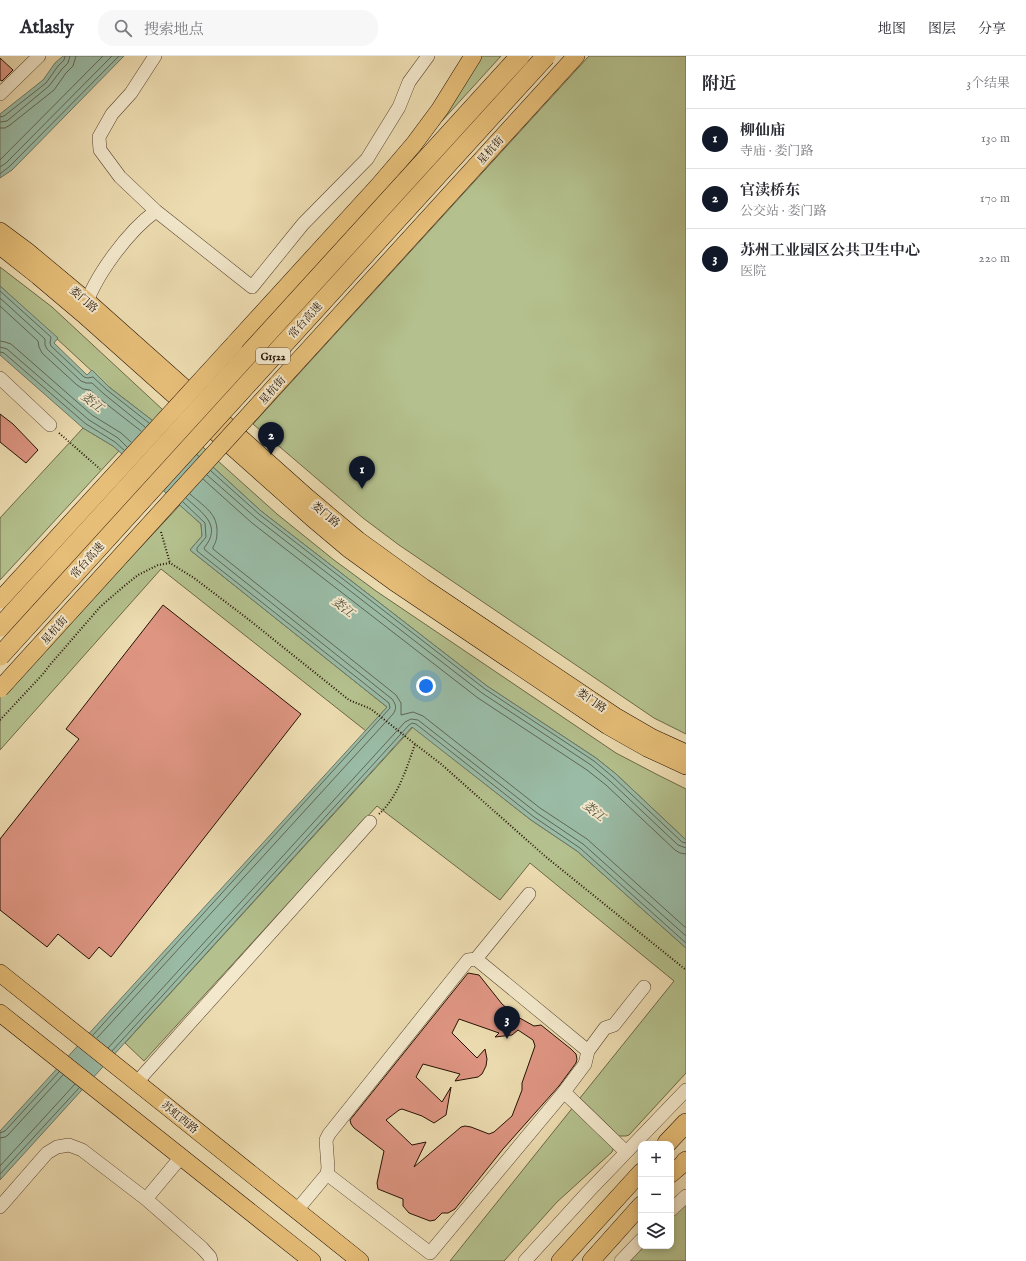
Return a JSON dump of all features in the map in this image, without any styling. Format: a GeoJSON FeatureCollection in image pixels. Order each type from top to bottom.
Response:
{"type":"FeatureCollection","features":[{"type":"Feature","properties":{"kind":"highway","name":"常台高速"},"geometry":{"type":"LineString","coordinates":[[0,627],[520,56]]}},
{"type":"Feature","properties":{"kind":"highway","name":"常台高速"},"geometry":{"type":"LineString","coordinates":[[0,656],[546,56]]}},
{"type":"Feature","properties":{"kind":"highway"},"geometry":{"type":"LineString","coordinates":[[670,1141],[686,1123]]}},
{"type":"Feature","properties":{"kind":"main road"},"geometry":{"type":"LineString","coordinates":[[0,600],[380,185],[440,110],[473,56]]}},
{"type":"Feature","properties":{"kind":"main road","name":"星杭街"},"geometry":{"type":"LineString","coordinates":[[0,689],[576,56]]}},
{"type":"Feature","properties":{"kind":"main road","name":"娄门路"},"geometry":{"type":"LineString","coordinates":[[0,231],[46,266],[85,307],[308,514],[350,550],[416,597],[620,734],[686,766]]}},
{"type":"Feature","properties":{"kind":"main road","name":"娄门路"},"geometry":{"type":"LineString","coordinates":[[0,246],[38,276],[85,307],[358,540],[418,584],[615,716],[653,738],[686,753]]}},
{"type":"Feature","properties":{"kind":"main road","name":"苏虹西路"},"geometry":{"type":"LineString","coordinates":[[0,972],[360,1261]]}},
{"type":"Feature","properties":{"kind":"main road"},"geometry":{"type":"LineString","coordinates":[[0,1014],[312,1261]]}},
{"type":"Feature","properties":{"kind":"main road"},"geometry":{"type":"LineString","coordinates":[[560,1261],[638,1175]]}},
{"type":"Feature","properties":{"kind":"main road"},"geometry":{"type":"LineString","coordinates":[[591,1261],[638,1208]]}},
{"type":"Feature","properties":{"kind":"street"},"geometry":{"type":"LineString","coordinates":[[0,94],[39,56]]}},
{"type":"Feature","properties":{"kind":"street"},"geometry":{"type":"LineString","coordinates":[[155,56],[132,93],[112,114],[99,137],[100,150],[120,177],[156,211],[252,287],[303,224],[367,158],[399,107],[409,82],[428,56]]}},
{"type":"Feature","properties":{"kind":"street"},"geometry":{"type":"LineString","coordinates":[[85,307],[109,260],[146,219],[156,211]]}},
{"type":"Feature","properties":{"kind":"street"},"geometry":{"type":"LineString","coordinates":[[0,378],[50,425]]}},
{"type":"Feature","properties":{"kind":"street"},"geometry":{"type":"LineString","coordinates":[[137,1082],[370,822]]}},
{"type":"Feature","properties":{"kind":"street"},"geometry":{"type":"LineString","coordinates":[[297,1210],[327,1174],[326,1140],[329,1134],[468,960],[476,959],[529,894]]}},
{"type":"Feature","properties":{"kind":"street"},"geometry":{"type":"LineString","coordinates":[[476,959],[588,1051]]}},
{"type":"Feature","properties":{"kind":"street"},"geometry":{"type":"LineString","coordinates":[[327,1174],[430,1253],[564,1092],[585,1064],[588,1051],[605,1028],[614,1025],[644,987]]}},
{"type":"Feature","properties":{"kind":"street"},"geometry":{"type":"LineString","coordinates":[[525,1261],[686,1090]]}},
{"type":"Feature","properties":{"kind":"street"},"geometry":{"type":"LineString","coordinates":[[564,1092],[626,1152]]}},
{"type":"Feature","properties":{"kind":"street"},"geometry":{"type":"LineString","coordinates":[[0,1207],[47,1154],[58,1147],[69,1145],[82,1150],[146,1200],[202,1248],[210,1257],[211,1261]]}},
{"type":"Feature","properties":{"kind":"street"},"geometry":{"type":"LineString","coordinates":[[146,1200],[181,1157]]}},
{"type":"Feature","properties":{"kind":"street"},"geometry":{"type":"LineString","coordinates":[[674,1207],[686,1196]]}},
{"type":"Feature","properties":{"kind":"street"},"geometry":{"type":"LineString","coordinates":[[621,1261],[638,1243]]}},
{"type":"Feature","properties":{"kind":"path"},"geometry":{"type":"LineString","coordinates":[[0,720],[37,682],[49,666],[100,608],[138,575],[158,565],[170,563],[194,578],[248,618],[349,700],[371,709],[442,764],[546,857],[686,970]]}},
{"type":"Feature","properties":{"kind":"path"},"geometry":{"type":"LineString","coordinates":[[370,822],[383,810],[396,791],[405,774],[415,744]]}},
{"type":"Feature","properties":{"kind":"shaded area"},"geometry":{"type":"Polygon","coordinates":[[[478,56],[501,56],[431,133],[478,56]]]}},
{"type":"Feature","properties":{"kind":"shaded area"},"geometry":{"type":"Polygon","coordinates":[[[589,56],[686,56],[686,734],[654,718],[399,545],[363,518],[253,424],[589,56]]]}},
{"type":"Feature","properties":{"kind":"shaded area"},"geometry":{"type":"Polygon","coordinates":[[[0,267],[52,307],[277,514],[334,560],[376,591],[616,753],[686,789],[686,840],[616,774],[596,758],[487,686],[261,511],[214,468],[109,387],[0,286],[0,267]]]}},
{"type":"Feature","properties":{"kind":"shaded area"},"geometry":{"type":"Polygon","coordinates":[[[83,428],[119,451],[0,580],[0,518],[83,428]]]}},
{"type":"Feature","properties":{"kind":"shaded area"},"geometry":{"type":"Polygon","coordinates":[[[180,505],[201,524],[202,536],[190,550],[387,707],[366,731],[161,569],[0,750],[0,698],[180,505]]]}},
{"type":"Feature","properties":{"kind":"shaded area"},"geometry":{"type":"Polygon","coordinates":[[[413,727],[531,820],[577,851],[686,948],[686,1073],[629,1135],[619,1136],[580,1098],[674,981],[530,863],[500,900],[377,806],[144,1061],[125,1043],[413,727]]]}},
{"type":"Feature","properties":{"kind":"shaded area"},"geometry":{"type":"Polygon","coordinates":[[[574,1106],[614,1147],[612,1152],[557,1202],[504,1261],[450,1261],[574,1106]]]}},
{"type":"Feature","properties":{"kind":"shaded area"},"geometry":{"type":"Polygon","coordinates":[[[686,1203],[686,1261],[629,1261],[640,1249],[674,1249],[674,1215],[686,1203]]]}},
{"type":"Feature","properties":{"kind":"water"},"geometry":{"type":"Polygon","coordinates":[[[63,56],[124,56],[12,170],[0,178],[0,114],[43,80],[55,63],[63,56]]]}},
{"type":"Feature","properties":{"kind":"water","name":"娄江"},"geometry":{"type":"Polygon","coordinates":[[[0,286],[58,338],[54,343],[87,375],[92,370],[109,387],[214,468],[261,511],[487,686],[596,758],[616,774],[686,840],[686,948],[577,851],[531,820],[412,727],[0,1180],[0,1131],[387,707],[190,550],[202,536],[201,524],[113,446],[83,428],[0,355],[0,286]]]}},
{"type":"Feature","properties":{"kind":"building"},"geometry":{"type":"Polygon","coordinates":[[[0,58],[13,70],[2,81],[0,80],[0,58]]]}},
{"type":"Feature","properties":{"kind":"building"},"geometry":{"type":"Polygon","coordinates":[[[0,414],[13,424],[38,450],[26,463],[0,442],[0,414]]]}},
{"type":"Feature","properties":{"kind":"building"},"geometry":{"type":"Polygon","coordinates":[[[163,605],[301,714],[111,957],[99,947],[89,959],[58,934],[47,947],[0,910],[0,839],[79,739],[66,729],[163,605]]]}},
{"type":"Feature","properties":{"kind":"building"},"geometry":{"type":"Polygon","coordinates":[[[468,973],[479,975],[502,1004],[516,1016],[534,1026],[541,1025],[576,1054],[576,1063],[559,1086],[503,1149],[455,1209],[448,1213],[442,1213],[435,1220],[430,1221],[409,1213],[403,1206],[403,1199],[378,1189],[377,1183],[384,1151],[354,1128],[350,1120],[468,973]],[[459,1019],[452,1033],[477,1058],[485,1049],[487,1059],[486,1066],[482,1074],[478,1077],[455,1081],[460,1074],[423,1064],[416,1077],[442,1102],[451,1087],[446,1115],[434,1123],[422,1116],[402,1109],[386,1120],[412,1145],[426,1142],[414,1167],[461,1127],[471,1127],[489,1134],[494,1132],[512,1116],[522,1090],[522,1083],[535,1046],[533,1040],[518,1030],[512,1035],[495,1037],[499,1033],[459,1019]]]}},
{"type":"Feature","properties":{"kind":"place","name":"官渎桥东"},"geometry":{"type":"Point","coordinates":[271,455]}},
{"type":"Feature","properties":{"kind":"place","name":"柳仙庙"},"geometry":{"type":"Point","coordinates":[362,489]}},
{"type":"Feature","properties":{"kind":"place","name":"苏州工业园区公共卫生中心"},"geometry":{"type":"Point","coordinates":[507,1039]}}]}
